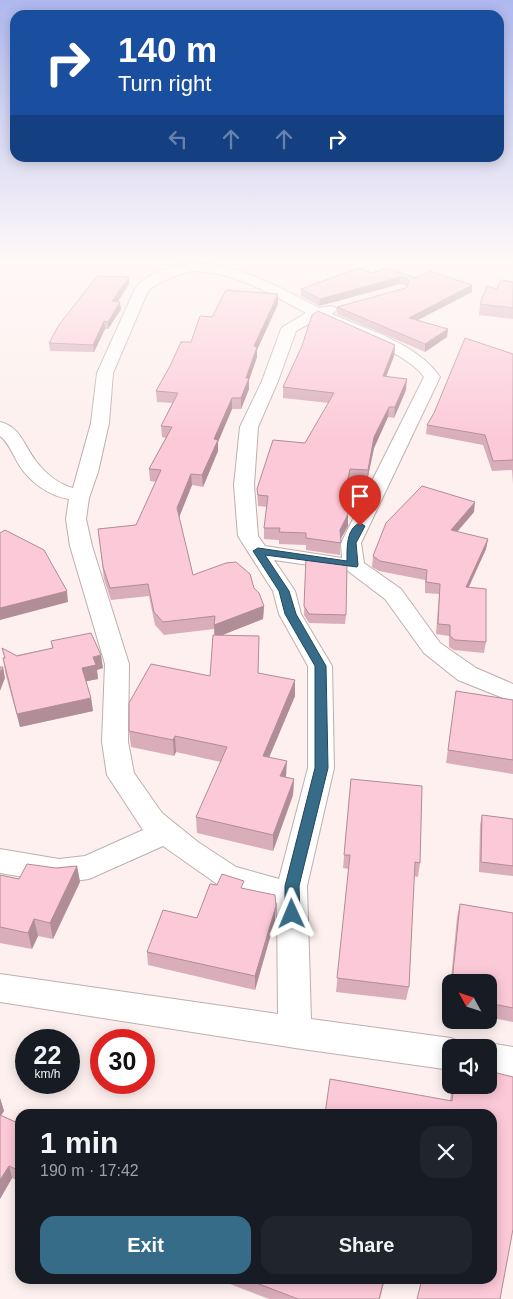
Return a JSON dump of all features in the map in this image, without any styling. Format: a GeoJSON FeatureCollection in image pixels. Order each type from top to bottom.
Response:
{"type":"FeatureCollection","features":[{"type":"Feature","properties":{"kind":"street"},"geometry":{"type":"LineString","coordinates":[[129,320],[105,373],[100,423],[88,472],[80,495],[76,519],[81,546],[117,664],[115,742],[121,775],[152,821],[188,850],[227,876],[292,894]]}},
{"type":"Feature","properties":{"kind":"street"},"geometry":{"type":"LineString","coordinates":[[295,1033],[292,886],[321,768],[320,666],[290,614],[284,591],[248,536],[244,485],[249,427],[270,381],[289,329],[306,320]]}},
{"type":"Feature","properties":{"kind":"street"},"geometry":{"type":"LineString","coordinates":[[333,320],[404,352],[426,368],[432,377],[351,543],[353,565]]}},
{"type":"Feature","properties":{"kind":"street"},"geometry":{"type":"LineString","coordinates":[[0,427],[12,437],[28,464],[50,486],[66,493],[80,495]]}},
{"type":"Feature","properties":{"kind":"street"},"geometry":{"type":"LineString","coordinates":[[258,551],[353,565],[393,594],[432,648],[467,674],[513,694]]}},
{"type":"Feature","properties":{"kind":"street"},"geometry":{"type":"LineString","coordinates":[[0,861],[59,871],[89,867],[165,832]]}},
{"type":"Feature","properties":{"kind":"street"},"geometry":{"type":"LineString","coordinates":[[0,988],[295,1033],[442,1053]]}},
{"type":"Feature","properties":{"kind":"street"},"geometry":{"type":"LineString","coordinates":[[497,1060],[513,1063]]}},
{"type":"Feature","properties":{"kind":"building"},"geometry":{"type":"Polygon","coordinates":[[[63,320],[109,320],[108,322],[104,321],[93,345],[49,343],[63,320]]]}},
{"type":"Feature","properties":{"kind":"building"},"geometry":{"type":"Polygon","coordinates":[[[199,320],[266,320],[254,346],[257,347],[246,378],[249,378],[241,398],[232,398],[214,439],[218,440],[202,475],[191,474],[177,508],[193,575],[226,563],[236,562],[250,574],[254,588],[259,593],[264,606],[214,625],[215,616],[163,622],[154,612],[148,584],[110,588],[103,567],[98,529],[136,525],[161,470],[149,469],[172,427],[161,426],[178,393],[156,391],[181,342],[191,342],[199,320]]]}},
{"type":"Feature","properties":{"kind":"building"},"geometry":{"type":"Polygon","coordinates":[[[311,320],[338,320],[395,345],[383,376],[407,379],[395,407],[389,407],[374,437],[368,470],[350,469],[342,506],[348,507],[348,514],[340,530],[341,543],[306,538],[306,533],[279,532],[280,528],[264,528],[268,496],[258,495],[257,489],[273,440],[305,443],[334,393],[283,387],[302,346],[311,320]]]}},
{"type":"Feature","properties":{"kind":"building"},"geometry":{"type":"Polygon","coordinates":[[[367,320],[415,320],[448,329],[425,344],[367,320]]]}},
{"type":"Feature","properties":{"kind":"building"},"geometry":{"type":"Polygon","coordinates":[[[465,338],[513,354],[513,460],[493,461],[485,435],[427,425],[434,413],[465,338]]]}},
{"type":"Feature","properties":{"kind":"building"},"geometry":{"type":"Polygon","coordinates":[[[422,486],[475,502],[451,530],[488,539],[466,587],[486,589],[486,642],[455,640],[450,636],[450,625],[438,624],[440,584],[426,582],[427,570],[380,561],[373,556],[386,523],[422,486]]]}},
{"type":"Feature","properties":{"kind":"building"},"geometry":{"type":"Polygon","coordinates":[[[5,530],[44,550],[67,591],[0,608],[0,533],[5,530]]]}},
{"type":"Feature","properties":{"kind":"building"},"geometry":{"type":"Polygon","coordinates":[[[306,558],[347,564],[346,615],[309,614],[304,606],[306,558]]]}},
{"type":"Feature","properties":{"kind":"building"},"geometry":{"type":"Polygon","coordinates":[[[91,633],[101,655],[93,657],[96,665],[82,668],[91,698],[17,714],[2,648],[17,656],[53,648],[51,641],[91,633]]]}},
{"type":"Feature","properties":{"kind":"building"},"geometry":{"type":"Polygon","coordinates":[[[213,635],[259,636],[258,673],[295,680],[263,756],[287,761],[280,776],[294,779],[273,835],[196,817],[227,747],[175,736],[173,740],[129,731],[129,703],[151,664],[210,676],[213,635]]]}},
{"type":"Feature","properties":{"kind":"building"},"geometry":{"type":"Polygon","coordinates":[[[456,691],[513,700],[513,760],[448,750],[456,691]]]}},
{"type":"Feature","properties":{"kind":"building"},"geometry":{"type":"Polygon","coordinates":[[[351,779],[422,786],[420,863],[415,862],[409,987],[337,978],[350,855],[344,855],[351,779]]]}},
{"type":"Feature","properties":{"kind":"building"},"geometry":{"type":"Polygon","coordinates":[[[482,815],[513,819],[513,866],[481,862],[482,815]]]}},
{"type":"Feature","properties":{"kind":"building"},"geometry":{"type":"Polygon","coordinates":[[[27,864],[56,868],[77,866],[50,923],[34,919],[28,933],[0,927],[0,875],[19,879],[27,864]]]}},
{"type":"Feature","properties":{"kind":"building"},"geometry":{"type":"Polygon","coordinates":[[[222,874],[244,881],[241,888],[275,895],[276,906],[255,976],[147,952],[163,910],[197,918],[210,884],[217,885],[222,874]]]}},
{"type":"Feature","properties":{"kind":"building"},"geometry":{"type":"Polygon","coordinates":[[[460,904],[513,913],[513,1008],[498,1005],[498,974],[453,974],[460,904]]]}},
{"type":"Feature","properties":{"kind":"building"},"geometry":{"type":"Polygon","coordinates":[[[497,1073],[513,1077],[513,1229],[500,1299],[417,1299],[421,1284],[497,1284],[497,1109],[326,1109],[330,1079],[452,1101],[453,1094],[497,1094],[497,1073]]]}},
{"type":"Feature","properties":{"kind":"building"},"geometry":{"type":"Polygon","coordinates":[[[0,1115],[15,1122],[15,1169],[9,1166],[0,1180],[0,1115]]]}},
{"type":"Feature","properties":{"kind":"building"},"geometry":{"type":"Polygon","coordinates":[[[259,1284],[383,1284],[379,1299],[298,1299],[259,1284]]]}},
{"type":"Feature","properties":{"kind":"route"},"geometry":{"type":"LineString","coordinates":[[292,914],[292,886],[321,768],[320,666],[290,614],[284,591],[258,551],[353,565],[351,543],[360,526]]}}]}
